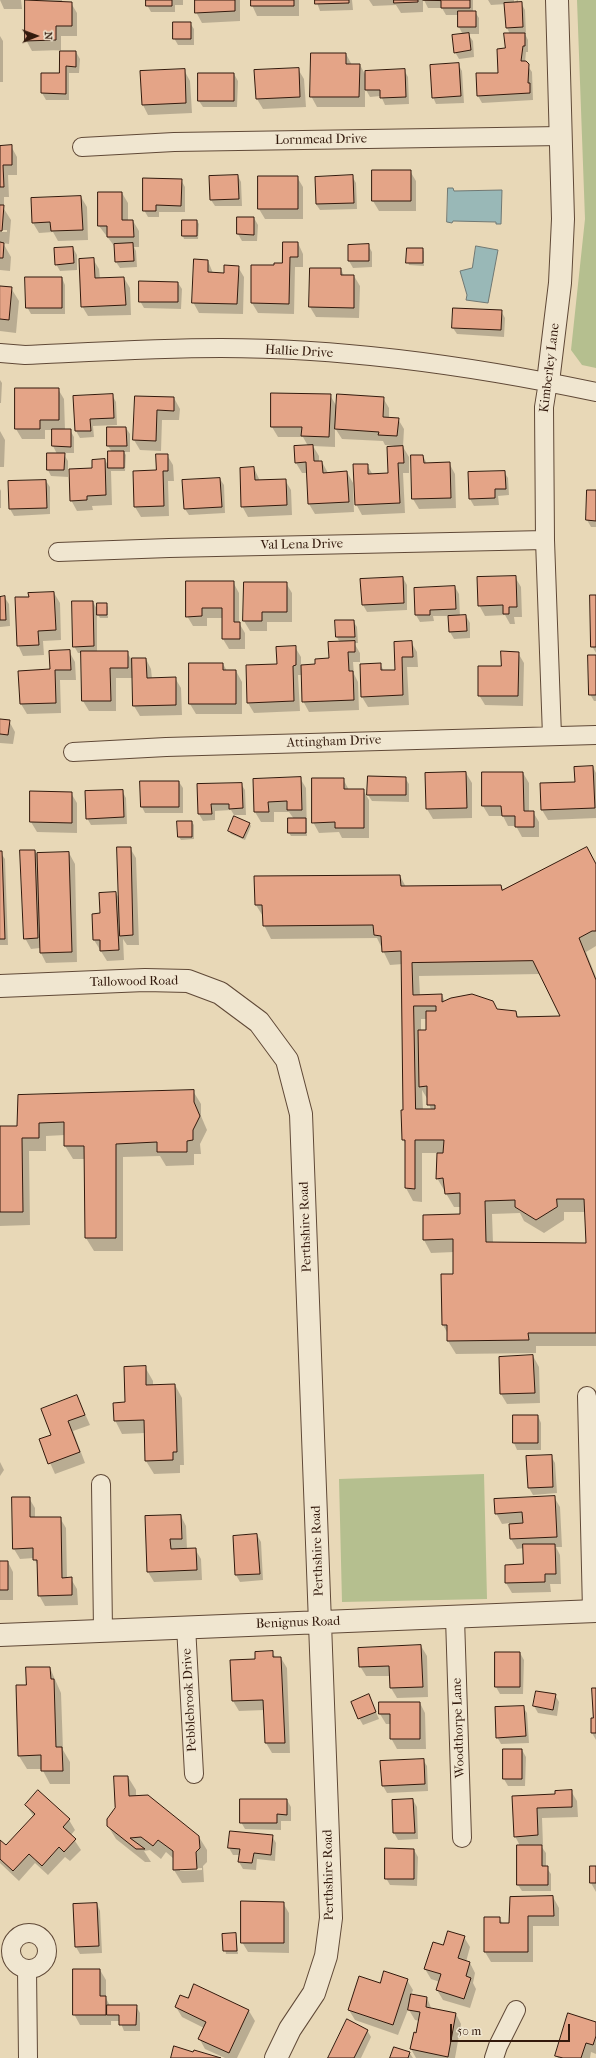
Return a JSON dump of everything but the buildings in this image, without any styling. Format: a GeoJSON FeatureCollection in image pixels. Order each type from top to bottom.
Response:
{"type":"FeatureCollection","features":[{"type":"Feature","properties":{"kind":"street","name":"Kimberley Lane"},"geometry":{"type":"LineString","coordinates":[[552,736],[546,540],[544,407],[560,283],[563,219],[557,0]]}},
{"type":"Feature","properties":{"kind":"street","name":"Lornmead Drive"},"geometry":{"type":"LineString","coordinates":[[82,147],[174,142],[561,136]]}},
{"type":"Feature","properties":{"kind":"street","name":"Hallie Drive"},"geometry":{"type":"LineString","coordinates":[[0,353],[25,355],[222,348],[291,350],[382,357],[548,382],[596,392]]}},
{"type":"Feature","properties":{"kind":"street","name":"Val Lena Drive"},"geometry":{"type":"LineString","coordinates":[[58,552],[169,548],[546,540]]}},
{"type":"Feature","properties":{"kind":"street","name":"Attingham Drive"},"geometry":{"type":"LineString","coordinates":[[73,752],[166,747],[596,734]]}},
{"type":"Feature","properties":{"kind":"street","name":"Tallowood Road"},"geometry":{"type":"LineString","coordinates":[[0,986],[145,980],[188,981],[220,993],[259,1022],[272,1039]]}},
{"type":"Feature","properties":{"kind":"street","name":"Perthshire Road"},"geometry":{"type":"LineString","coordinates":[[272,1039],[287,1060],[301,1114],[331,1918],[326,1956],[314,1993],[290,2029],[276,2058]]}},
{"type":"Feature","properties":{"kind":"street"},"geometry":{"type":"LineString","coordinates":[[587,1396],[594,1611]]}},
{"type":"Feature","properties":{"kind":"street"},"geometry":{"type":"LineString","coordinates":[[101,1484],[103,1630]]}},
{"type":"Feature","properties":{"kind":"street","name":"Benignus Road"},"geometry":{"type":"LineString","coordinates":[[0,1635],[186,1626],[455,1618],[594,1611]]}},
{"type":"Feature","properties":{"kind":"street","name":"Woodthorpe Lane"},"geometry":{"type":"LineString","coordinates":[[455,1618],[462,1838]]}},
{"type":"Feature","properties":{"kind":"street","name":"Pebblebrook Drive"},"geometry":{"type":"LineString","coordinates":[[186,1626],[194,1774]]}},
{"type":"Feature","properties":{"kind":"street"},"geometry":{"type":"LineString","coordinates":[[27,1969],[28,2058]]}},
{"type":"Feature","properties":{"kind":"street"},"geometry":{"type":"LineString","coordinates":[[494,2058],[516,2010]]}},
{"type":"Feature","properties":{"kind":"green space"},"geometry":{"type":"Polygon","coordinates":[[[577,0],[596,0],[596,368],[582,365],[571,350],[585,219],[577,0]]]}},
{"type":"Feature","properties":{"kind":"green space"},"geometry":{"type":"Polygon","coordinates":[[[484,1474],[487,1599],[342,1602],[339,1479],[484,1474]]]}},
{"type":"Feature","properties":{"kind":"water"},"geometry":{"type":"Polygon","coordinates":[[[448,188],[453,188],[454,191],[502,190],[501,224],[496,224],[496,222],[447,222],[448,188]]]}},
{"type":"Feature","properties":{"kind":"water"},"geometry":{"type":"Polygon","coordinates":[[[476,246],[498,250],[488,303],[466,300],[467,295],[460,271],[472,268],[476,246]]]}}]}
